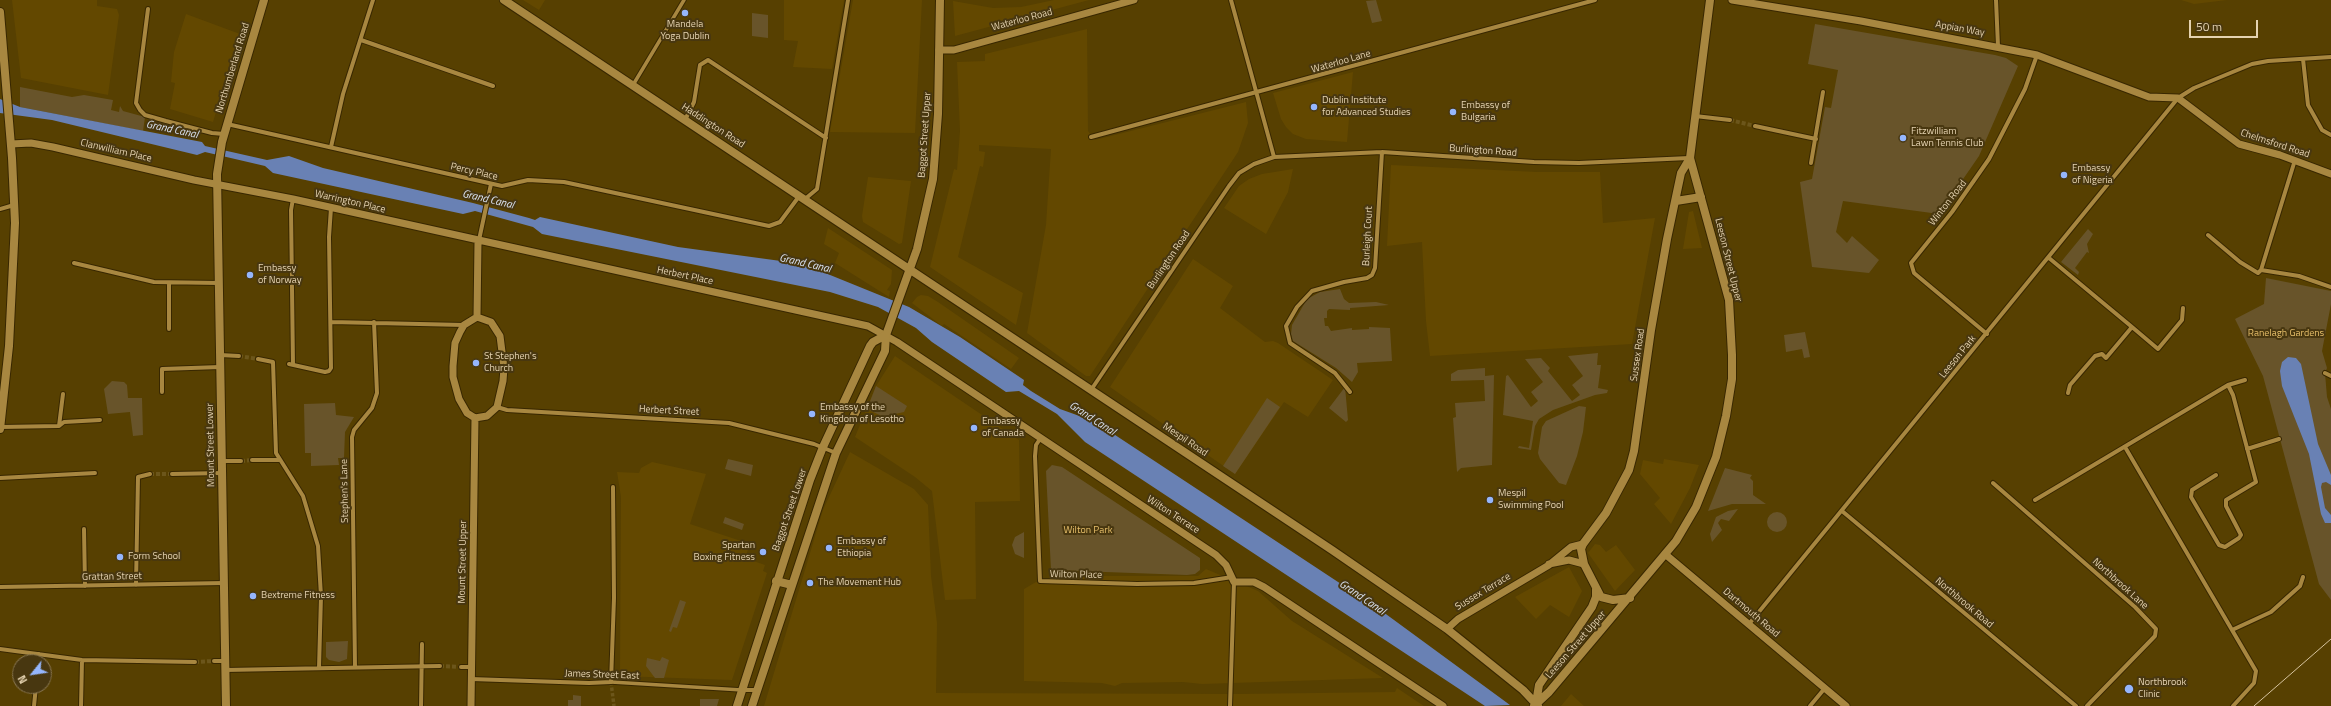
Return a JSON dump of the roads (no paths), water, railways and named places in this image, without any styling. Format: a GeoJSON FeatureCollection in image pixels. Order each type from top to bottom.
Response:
{"type":"FeatureCollection","features":[{"type":"Feature","properties":{"kind":"main road","name":"Northumberland Road"},"geometry":{"type":"LineString","coordinates":[[218,164],[223,138],[264,0]]}},
{"type":"Feature","properties":{"kind":"main road","name":"Haddington Road"},"geometry":{"type":"LineString","coordinates":[[504,0],[911,269]]}},
{"type":"Feature","properties":{"kind":"main road","name":"Baggot Street Upper"},"geometry":{"type":"LineString","coordinates":[[911,269],[933,179],[938,114],[940,0]]}},
{"type":"Feature","properties":{"kind":"main road","name":"Leeson Street Upper"},"geometry":{"type":"LineString","coordinates":[[1536,705],[1630,598],[1676,541],[1696,507],[1716,457],[1726,416],[1732,379],[1732,328],[1729,300],[1690,158],[1710,0]]}},
{"type":"Feature","properties":{"kind":"main road"},"geometry":{"type":"LineString","coordinates":[[0,12],[11,144],[14,205],[10,311],[0,428]]}},
{"type":"Feature","properties":{"kind":"main road","name":"Sussex Road"},"geometry":{"type":"LineString","coordinates":[[1582,544],[1606,513],[1629,470],[1642,404],[1651,330],[1681,173],[1690,158]]}},
{"type":"Feature","properties":{"kind":"main road","name":"Mount Street Lower"},"geometry":{"type":"LineString","coordinates":[[218,164],[218,283],[226,706]]}},
{"type":"Feature","properties":{"kind":"main road"},"geometry":{"type":"LineString","coordinates":[[1676,201],[1701,197]]}},
{"type":"Feature","properties":{"kind":"main road","name":"Baggot Street Lower"},"geometry":{"type":"LineString","coordinates":[[752,706],[836,453],[886,351],[886,335],[892,323],[911,269]]}},
{"type":"Feature","properties":{"kind":"main road","name":"Mespil Road"},"geometry":{"type":"LineString","coordinates":[[911,269],[1447,630]]}},
{"type":"Feature","properties":{"kind":"main road","name":"Baggot Street Lower"},"geometry":{"type":"LineString","coordinates":[[737,706],[776,581],[823,447],[870,346],[873,342],[886,335]]}},
{"type":"Feature","properties":{"kind":"main road","name":"Leeson Street Upper"},"geometry":{"type":"LineString","coordinates":[[1582,544],[1584,564],[1601,597],[1606,599],[1624,600],[1630,598]]}},
{"type":"Feature","properties":{"kind":"main road"},"geometry":{"type":"LineString","coordinates":[[776,581],[792,585]]}},
{"type":"Feature","properties":{"kind":"main road","name":"Leeson Street Upper"},"geometry":{"type":"LineString","coordinates":[[1536,705],[1539,685],[1595,602],[1596,588]]}},
{"type":"Feature","properties":{"kind":"main road"},"geometry":{"type":"LineString","coordinates":[[1447,630],[1536,705]]}},
{"type":"Feature","properties":{"kind":"street"},"geometry":{"type":"LineString","coordinates":[[331,147],[343,94],[373,0]]}},
{"type":"Feature","properties":{"kind":"street"},"geometry":{"type":"LineString","coordinates":[[633,85],[684,0]]}},
{"type":"Feature","properties":{"kind":"street","name":"Percy Place"},"geometry":{"type":"LineString","coordinates":[[227,124],[491,184],[502,186],[528,180],[564,182],[769,226],[780,222],[802,197],[817,189],[848,0]]}},
{"type":"Feature","properties":{"kind":"street","name":"Waterloo Road"},"geometry":{"type":"LineString","coordinates":[[938,50],[954,50],[1134,0]]}},
{"type":"Feature","properties":{"kind":"street"},"geometry":{"type":"LineString","coordinates":[[1231,0],[1274,157]]}},
{"type":"Feature","properties":{"kind":"street","name":"Waterloo Lane"},"geometry":{"type":"LineString","coordinates":[[1091,137],[1595,0]]}},
{"type":"Feature","properties":{"kind":"street","name":"Appian Way"},"geometry":{"type":"LineString","coordinates":[[1732,0],[1855,20],[1998,46],[2037,55],[2149,97],[2178,98]]}},
{"type":"Feature","properties":{"kind":"street"},"geometry":{"type":"LineString","coordinates":[[1996,0],[1998,46]]}},
{"type":"Feature","properties":{"kind":"street"},"geometry":{"type":"LineString","coordinates":[[148,9],[136,103],[140,110],[145,115],[212,133],[223,138]]}},
{"type":"Feature","properties":{"kind":"street"},"geometry":{"type":"LineString","coordinates":[[361,40],[493,86]]}},
{"type":"Feature","properties":{"kind":"street","name":"Winton Road"},"geometry":{"type":"LineString","coordinates":[[1987,334],[1914,273],[1911,263],[1952,212],[1989,159],[2024,89],[2037,55]]}},
{"type":"Feature","properties":{"kind":"street","name":"Leeson Park"},"geometry":{"type":"LineString","coordinates":[[1749,624],[2178,98],[2194,88],[2252,64],[2331,57]]}},
{"type":"Feature","properties":{"kind":"street"},"geometry":{"type":"LineString","coordinates":[[2303,59],[2308,105],[2322,130],[2331,135]]}},
{"type":"Feature","properties":{"kind":"street"},"geometry":{"type":"LineString","coordinates":[[686,120],[694,102],[700,65],[708,60],[826,138]]}},
{"type":"Feature","properties":{"kind":"street"},"geometry":{"type":"LineString","coordinates":[[1811,163],[1823,92]]}},
{"type":"Feature","properties":{"kind":"street","name":"Chelmsford Road"},"geometry":{"type":"LineString","coordinates":[[2178,98],[2239,144],[2295,160],[2331,174]]}},
{"type":"Feature","properties":{"kind":"street"},"geometry":{"type":"LineString","coordinates":[[1695,116],[1730,120]]}},
{"type":"Feature","properties":{"kind":"street"},"geometry":{"type":"LineString","coordinates":[[1755,126],[1816,139]]}},
{"type":"Feature","properties":{"kind":"street","name":"Clanwilliam Place"},"geometry":{"type":"LineString","coordinates":[[11,144],[31,143],[53,147],[217,184]]}},
{"type":"Feature","properties":{"kind":"street","name":"Burlington Road"},"geometry":{"type":"LineString","coordinates":[[1091,390],[1239,173],[1254,164],[1274,157],[1382,152],[1534,162],[1579,163],[1690,158]]}},
{"type":"Feature","properties":{"kind":"street","name":"Burleigh Court"},"geometry":{"type":"LineString","coordinates":[[1350,392],[1343,381],[1290,343],[1286,326],[1297,307],[1312,291],[1344,282],[1367,278],[1372,275],[1375,268],[1382,152]]}},
{"type":"Feature","properties":{"kind":"street"},"geometry":{"type":"LineString","coordinates":[[2260,270],[2295,160]]}},
{"type":"Feature","properties":{"kind":"street","name":"Warrington Place"},"geometry":{"type":"LineString","coordinates":[[217,184],[293,199],[478,242]]}},
{"type":"Feature","properties":{"kind":"street"},"geometry":{"type":"LineString","coordinates":[[477,317],[478,242],[491,184]]}},
{"type":"Feature","properties":{"kind":"street"},"geometry":{"type":"LineString","coordinates":[[293,199],[291,210],[291,364],[328,371],[331,368],[328,237],[331,208]]}},
{"type":"Feature","properties":{"kind":"street"},"geometry":{"type":"LineString","coordinates":[[0,209],[14,205]]}},
{"type":"Feature","properties":{"kind":"street"},"geometry":{"type":"LineString","coordinates":[[2208,235],[2240,262],[2258,273],[2260,270],[2299,276],[2331,288]]}},
{"type":"Feature","properties":{"kind":"street","name":"Herbert Place"},"geometry":{"type":"LineString","coordinates":[[478,242],[868,326],[886,335]]}},
{"type":"Feature","properties":{"kind":"street"},"geometry":{"type":"LineString","coordinates":[[2048,258],[2158,349],[2182,320],[2183,308]]}},
{"type":"Feature","properties":{"kind":"street"},"geometry":{"type":"LineString","coordinates":[[74,263],[132,278],[169,284],[218,283]]}},
{"type":"Feature","properties":{"kind":"street"},"geometry":{"type":"LineString","coordinates":[[169,284],[169,329]]}},
{"type":"Feature","properties":{"kind":"street"},"geometry":{"type":"LineString","coordinates":[[477,317],[491,322],[502,343],[503,381],[497,407],[487,416],[475,418],[464,409],[452,377],[455,343],[464,325],[477,317]]}},
{"type":"Feature","properties":{"kind":"street"},"geometry":{"type":"LineString","coordinates":[[331,322],[464,325]]}},
{"type":"Feature","properties":{"kind":"street","name":"Stephen's Lane"},"geometry":{"type":"LineString","coordinates":[[355,667],[352,437],[354,430],[372,408],[377,393],[374,322]]}},
{"type":"Feature","properties":{"kind":"street"},"geometry":{"type":"LineString","coordinates":[[2068,393],[2070,385],[2095,356],[2102,354],[2106,358],[2132,328]]}},
{"type":"Feature","properties":{"kind":"street","name":"Wilton Terrace"},"geometry":{"type":"LineString","coordinates":[[886,335],[1216,555],[1226,565],[1232,579]]}},
{"type":"Feature","properties":{"kind":"street"},"geometry":{"type":"LineString","coordinates":[[220,355],[239,356]]}},
{"type":"Feature","properties":{"kind":"street"},"geometry":{"type":"LineString","coordinates":[[258,359],[273,362],[278,458],[303,496],[318,546],[321,596],[320,668]]}},
{"type":"Feature","properties":{"kind":"street"},"geometry":{"type":"LineString","coordinates":[[162,392],[162,370],[220,367]]}},
{"type":"Feature","properties":{"kind":"street"},"geometry":{"type":"LineString","coordinates":[[2325,373],[2331,376]]}},
{"type":"Feature","properties":{"kind":"street"},"geometry":{"type":"LineString","coordinates":[[2035,500],[2228,385],[2245,380]]}},
{"type":"Feature","properties":{"kind":"street"},"geometry":{"type":"LineString","coordinates":[[2216,475],[2192,490],[2190,495],[2213,535],[2222,547],[2239,538],[2241,535],[2226,506],[2226,500],[2256,482],[2233,395],[2228,385]]}},
{"type":"Feature","properties":{"kind":"street"},"geometry":{"type":"LineString","coordinates":[[59,426],[62,394]]}},
{"type":"Feature","properties":{"kind":"street","name":"Herbert Street"},"geometry":{"type":"LineString","coordinates":[[497,407],[507,410],[729,423],[823,447],[836,453]]}},
{"type":"Feature","properties":{"kind":"street","name":"Mount Street Upper"},"geometry":{"type":"LineString","coordinates":[[471,706],[475,418]]}},
{"type":"Feature","properties":{"kind":"street"},"geometry":{"type":"LineString","coordinates":[[0,428],[59,426],[64,422],[100,420]]}},
{"type":"Feature","properties":{"kind":"street","name":"Wilton Place"},"geometry":{"type":"LineString","coordinates":[[1040,438],[1036,445],[1035,456],[1040,581],[1137,584],[1194,583],[1232,579]]}},
{"type":"Feature","properties":{"kind":"street"},"geometry":{"type":"LineString","coordinates":[[2247,449],[2279,439]]}},
{"type":"Feature","properties":{"kind":"street"},"geometry":{"type":"LineString","coordinates":[[2124,447],[2232,630],[2256,674],[2254,683],[2233,706]]}},
{"type":"Feature","properties":{"kind":"street"},"geometry":{"type":"LineString","coordinates":[[252,460],[278,458]]}},
{"type":"Feature","properties":{"kind":"street"},"geometry":{"type":"LineString","coordinates":[[222,461],[241,461]]}},
{"type":"Feature","properties":{"kind":"street"},"geometry":{"type":"LineString","coordinates":[[0,478],[95,473]]}},
{"type":"Feature","properties":{"kind":"street"},"geometry":{"type":"LineString","coordinates":[[172,474],[222,473]]}},
{"type":"Feature","properties":{"kind":"street"},"geometry":{"type":"LineString","coordinates":[[136,585],[138,477],[150,474]]}},
{"type":"Feature","properties":{"kind":"street","name":"Northbrook Lane"},"geometry":{"type":"LineString","coordinates":[[1993,483],[2135,607],[2156,629],[2155,636],[2087,706]]}},
{"type":"Feature","properties":{"kind":"street"},"geometry":{"type":"LineString","coordinates":[[611,682],[614,588],[613,486]]}},
{"type":"Feature","properties":{"kind":"street","name":"Northbrook Road"},"geometry":{"type":"LineString","coordinates":[[1842,511],[2076,706]]}},
{"type":"Feature","properties":{"kind":"street"},"geometry":{"type":"LineString","coordinates":[[84,529],[85,586]]}},
{"type":"Feature","properties":{"kind":"street","name":"Sussex Terrace"},"geometry":{"type":"LineString","coordinates":[[1447,630],[1458,618],[1549,564],[1571,547],[1582,544]]}},
{"type":"Feature","properties":{"kind":"street","name":"Dartmouth Road"},"geometry":{"type":"LineString","coordinates":[[1665,554],[1846,706]]}},
{"type":"Feature","properties":{"kind":"street","name":"Sussex Terrace"},"geometry":{"type":"LineString","coordinates":[[1549,564],[1569,560],[1584,564]]}},
{"type":"Feature","properties":{"kind":"street"},"geometry":{"type":"LineString","coordinates":[[2232,630],[2271,612],[2300,586],[2303,577]]}},
{"type":"Feature","properties":{"kind":"street"},"geometry":{"type":"LineString","coordinates":[[1230,706],[1232,579],[1254,582],[1264,586],[1443,706]]}},
{"type":"Feature","properties":{"kind":"street","name":"Grattan Street"},"geometry":{"type":"LineString","coordinates":[[0,587],[224,583]]}},
{"type":"Feature","properties":{"kind":"street"},"geometry":{"type":"LineString","coordinates":[[421,706],[422,644]]}},
{"type":"Feature","properties":{"kind":"street"},"geometry":{"type":"LineString","coordinates":[[0,649],[82,660],[195,662]]}},
{"type":"Feature","properties":{"kind":"street"},"geometry":{"type":"LineString","coordinates":[[81,706],[82,660]]}},
{"type":"Feature","properties":{"kind":"street"},"geometry":{"type":"LineString","coordinates":[[214,661],[225,665],[320,668],[440,666]]}},
{"type":"Feature","properties":{"kind":"street"},"geometry":{"type":"LineString","coordinates":[[461,667],[471,667]]}},
{"type":"Feature","properties":{"kind":"street","name":"James Street East"},"geometry":{"type":"LineString","coordinates":[[471,679],[589,683],[611,682],[757,690]]}},
{"type":"Feature","properties":{"kind":"street"},"geometry":{"type":"LineString","coordinates":[[1810,706],[1825,688]]}},
{"type":"Feature","properties":{"kind":"street"},"geometry":{"type":"LineString","coordinates":[[34,706],[35,694]]}},
{"type":"Feature","properties":{"kind":"water","name":"Grand Canal"},"geometry":{"type":"Polygon","coordinates":[[[0,99],[20,107],[202,142],[205,146],[267,160],[289,156],[323,168],[473,203],[535,220],[540,217],[678,247],[803,264],[909,307],[960,337],[1024,380],[1023,385],[1031,391],[1060,409],[1085,418],[1106,429],[1379,609],[1510,705],[1485,706],[1085,442],[1057,414],[1019,391],[1006,392],[932,342],[916,328],[878,307],[830,292],[542,234],[533,227],[475,211],[463,214],[273,173],[265,166],[205,152],[197,155],[52,120],[0,113],[0,99]]]}},
{"type":"Feature","properties":{"kind":"water"},"geometry":{"type":"Polygon","coordinates":[[[2288,357],[2296,358],[2301,364],[2318,444],[2331,475],[2331,485],[2326,482],[2322,483],[2321,487],[2325,508],[2331,515],[2331,523],[2325,523],[2321,514],[2309,454],[2282,386],[2280,371],[2282,362],[2288,357]]]}},
{"type":"Feature","properties":{"kind":"tunnel"},"geometry":{"type":"LineString","coordinates":[[1730,120],[1755,126]]}},
{"type":"Feature","properties":{"kind":"tunnel"},"geometry":{"type":"LineString","coordinates":[[239,356],[258,359]]}},
{"type":"Feature","properties":{"kind":"tunnel"},"geometry":{"type":"LineString","coordinates":[[241,461],[252,460]]}},
{"type":"Feature","properties":{"kind":"tunnel"},"geometry":{"type":"LineString","coordinates":[[150,474],[172,474]]}},
{"type":"Feature","properties":{"kind":"tunnel"},"geometry":{"type":"LineString","coordinates":[[195,662],[214,661]]}},
{"type":"Feature","properties":{"kind":"tunnel"},"geometry":{"type":"LineString","coordinates":[[440,666],[461,667]]}},
{"type":"Feature","properties":{"kind":"tunnel"},"geometry":{"type":"LineString","coordinates":[[611,682],[614,706]]}},
{"type":"Feature","properties":{"kind":"tram line"},"geometry":{"type":"LineString","coordinates":[[2254,706],[2331,639]]}},
{"type":"Feature","properties":{"kind":"place","name":"Mandela Yoga Dublin"},"geometry":{"type":"Point","coordinates":[685,13]}},
{"type":"Feature","properties":{"kind":"place","name":"Dublin Institute for Advanced Studies"},"geometry":{"type":"Point","coordinates":[1314,107]}},
{"type":"Feature","properties":{"kind":"place","name":"Embassy of Bulgaria"},"geometry":{"type":"Point","coordinates":[1453,112]}},
{"type":"Feature","properties":{"kind":"place","name":"Fitzwilliam Lawn Tennis Club"},"geometry":{"type":"Point","coordinates":[1903,138]}},
{"type":"Feature","properties":{"kind":"place","name":"Embassy of Nigeria"},"geometry":{"type":"Point","coordinates":[2064,175]}},
{"type":"Feature","properties":{"kind":"place","name":"Embassy of Norway"},"geometry":{"type":"Point","coordinates":[250,275]}},
{"type":"Feature","properties":{"kind":"place","name":"St Stephen's Church"},"geometry":{"type":"Point","coordinates":[476,363]}},
{"type":"Feature","properties":{"kind":"place","name":"Embassy of the Kingdom of Lesotho"},"geometry":{"type":"Point","coordinates":[812,414]}},
{"type":"Feature","properties":{"kind":"place","name":"Embassy of Canada"},"geometry":{"type":"Point","coordinates":[974,428]}},
{"type":"Feature","properties":{"kind":"place","name":"Mespil Swimming Pool"},"geometry":{"type":"Point","coordinates":[1490,500]}},
{"type":"Feature","properties":{"kind":"place","name":"Embassy of Ethiopia"},"geometry":{"type":"Point","coordinates":[829,548]}},
{"type":"Feature","properties":{"kind":"place","name":"Spartan Boxing Fitness"},"geometry":{"type":"Point","coordinates":[763,552]}},
{"type":"Feature","properties":{"kind":"place","name":"Form School"},"geometry":{"type":"Point","coordinates":[120,557]}},
{"type":"Feature","properties":{"kind":"place","name":"The Movement Hub"},"geometry":{"type":"Point","coordinates":[810,583]}},
{"type":"Feature","properties":{"kind":"place","name":"Bextreme Fitness"},"geometry":{"type":"Point","coordinates":[253,596]}},
{"type":"Feature","properties":{"kind":"place","name":"Northbrook Clinic"},"geometry":{"type":"Point","coordinates":[2129,689]}},
{"type":"Feature","properties":{"kind":"park label","name":"Ranelagh Gardens"},"geometry":{"type":"Point","coordinates":[2286,334]}},
{"type":"Feature","properties":{"kind":"park label","name":"Wilton Park"},"geometry":{"type":"Point","coordinates":[1088,531]}}]}
